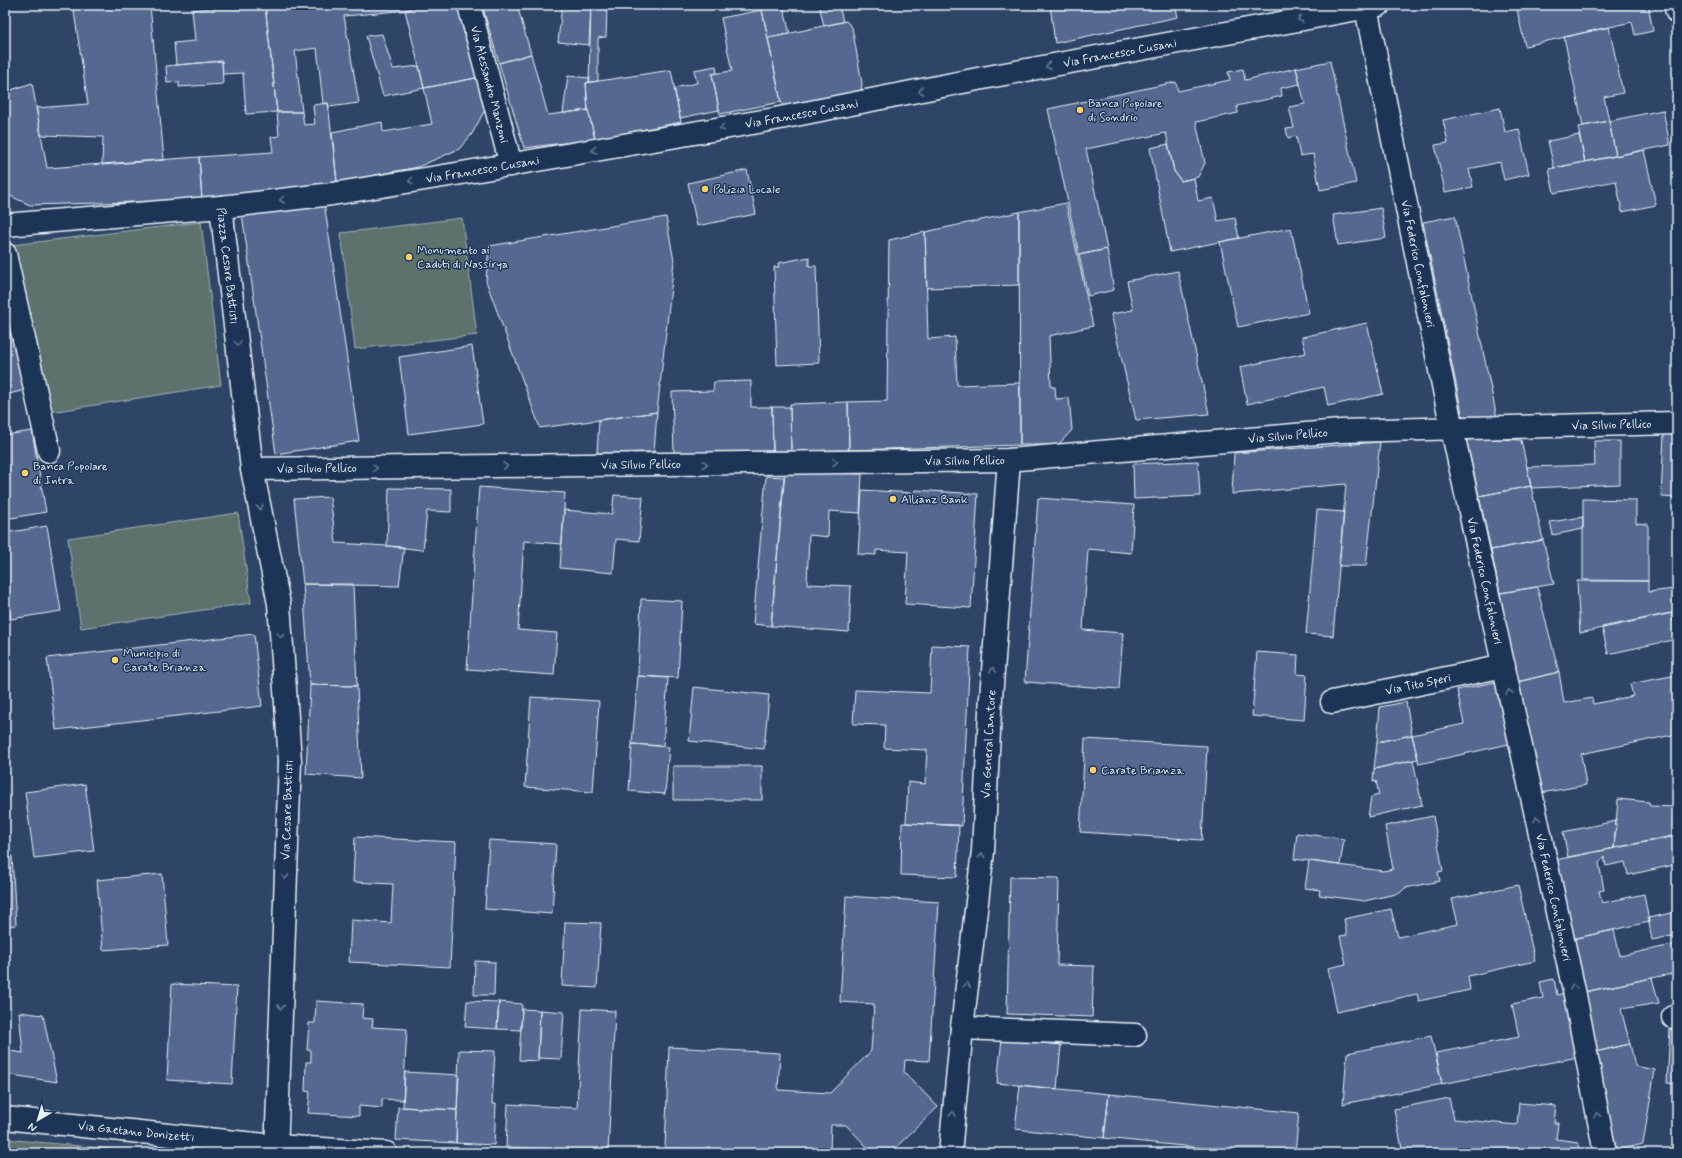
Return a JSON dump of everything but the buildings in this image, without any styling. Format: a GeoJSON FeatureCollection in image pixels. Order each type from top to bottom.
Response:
{"type":"FeatureCollection","features":[{"type":"Feature","properties":{"kind":"street","name":"Via Alessandro Manzoni"},"geometry":{"type":"LineString","coordinates":[[469,5],[511,165]]}},
{"type":"Feature","properties":{"kind":"street"},"geometry":{"type":"LineString","coordinates":[[1675,5],[1677,12]]}},
{"type":"Feature","properties":{"kind":"street","name":"Via Francesco Cusani"},"geometry":{"type":"LineString","coordinates":[[221,207],[332,194],[511,165],[775,119],[1006,74],[1373,6]]}},
{"type":"Feature","properties":{"kind":"street","name":"Via Federico Confalonieri"},"geometry":{"type":"LineString","coordinates":[[1373,6],[1452,429],[1575,995],[1604,1153]]}},
{"type":"Feature","properties":{"kind":"street","name":"Piazza Cesare Battisti"},"geometry":{"type":"LineString","coordinates":[[5,225],[221,207],[252,469]]}},
{"type":"Feature","properties":{"kind":"street"},"geometry":{"type":"LineString","coordinates":[[5,254],[49,451]]}},
{"type":"Feature","properties":{"kind":"street","name":"Via Silvio Pellico"},"geometry":{"type":"LineString","coordinates":[[252,469],[1009,460],[1340,431],[1677,423]]}},
{"type":"Feature","properties":{"kind":"street","name":"Via General Cantore"},"geometry":{"type":"LineString","coordinates":[[950,1153],[962,1028],[983,851],[990,711],[1009,460]]}},
{"type":"Feature","properties":{"kind":"street","name":"Via Cesare Battisti"},"geometry":{"type":"LineString","coordinates":[[252,469],[278,604],[290,762],[276,1150]]}},
{"type":"Feature","properties":{"kind":"street","name":"Via Tito Speri"},"geometry":{"type":"LineString","coordinates":[[1332,702],[1504,666]]}},
{"type":"Feature","properties":{"kind":"street"},"geometry":{"type":"LineString","coordinates":[[962,1028],[1135,1036]]}},
{"type":"Feature","properties":{"kind":"street","name":"Via Gaetano Donizetti"},"geometry":{"type":"LineString","coordinates":[[5,1118],[276,1150],[386,1153]]}},
{"type":"Feature","properties":{"kind":"green space"},"geometry":{"type":"Polygon","coordinates":[[[462,218],[477,335],[355,349],[341,233],[462,218]]]}},
{"type":"Feature","properties":{"kind":"green space"},"geometry":{"type":"Polygon","coordinates":[[[201,222],[221,385],[45,413],[12,245],[201,222]]]}},
{"type":"Feature","properties":{"kind":"green space"},"geometry":{"type":"Polygon","coordinates":[[[238,513],[251,603],[81,628],[68,538],[238,513]]]}},
{"type":"Feature","properties":{"kind":"green space"},"geometry":{"type":"Polygon","coordinates":[[[5,1139],[154,1153],[5,1153],[5,1139]]]}},
{"type":"Feature","properties":{"kind":"place","name":"Banca Popolare di Sondrio"},"geometry":{"type":"Point","coordinates":[1080,110]}},
{"type":"Feature","properties":{"kind":"place","name":"Polizia Locale"},"geometry":{"type":"Point","coordinates":[705,189]}},
{"type":"Feature","properties":{"kind":"place","name":"Monumento ai Caduti di Nassirya"},"geometry":{"type":"Point","coordinates":[409,257]}},
{"type":"Feature","properties":{"kind":"place","name":"Banca Popolare di Intra"},"geometry":{"type":"Point","coordinates":[25,473]}},
{"type":"Feature","properties":{"kind":"place","name":"Allianz Bank"},"geometry":{"type":"Point","coordinates":[893,499]}},
{"type":"Feature","properties":{"kind":"place","name":"Municipio di Carate Brianza"},"geometry":{"type":"Point","coordinates":[115,660]}},
{"type":"Feature","properties":{"kind":"place","name":"Carate Brianza"},"geometry":{"type":"Point","coordinates":[1093,770]}}]}
